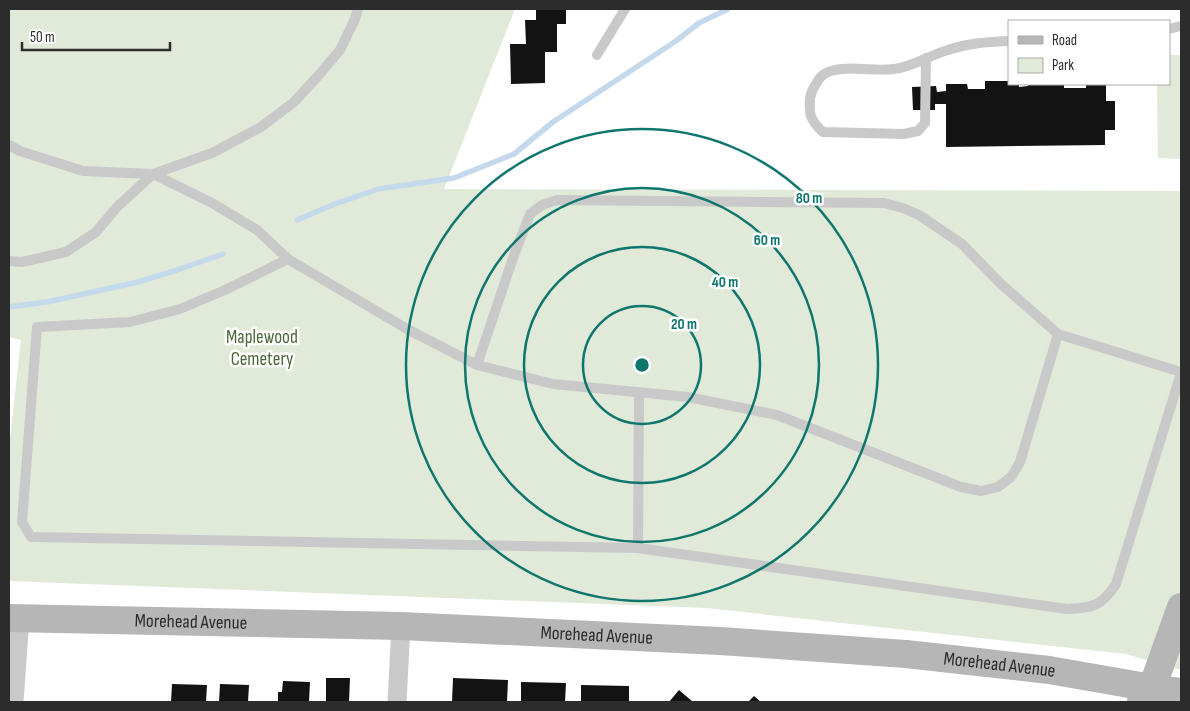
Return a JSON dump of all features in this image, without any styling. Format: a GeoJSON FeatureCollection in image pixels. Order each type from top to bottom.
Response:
{"type":"FeatureCollection","features":[{"type":"Feature","properties":{"kind":"street"},"geometry":{"type":"LineString","coordinates":[[1146,695],[1181,606]]}},
{"type":"Feature","properties":{"kind":"street"},"geometry":{"type":"LineString","coordinates":[[14,618],[14,702]]}},
{"type":"Feature","properties":{"kind":"street","name":"Morehead Avenue"},"geometry":{"type":"LineString","coordinates":[[14,618],[401,626],[720,641],[906,654],[1049,670],[1146,695],[1181,692]]}},
{"type":"Feature","properties":{"kind":"street"},"geometry":{"type":"LineString","coordinates":[[397,702],[401,626]]}},
{"type":"Feature","properties":{"kind":"lane"},"geometry":{"type":"LineString","coordinates":[[9,145],[20,152],[83,171],[153,174],[212,153],[260,127],[294,102],[340,50],[358,9]]}},
{"type":"Feature","properties":{"kind":"lane"},"geometry":{"type":"LineString","coordinates":[[597,55],[625,9]]}},
{"type":"Feature","properties":{"kind":"lane"},"geometry":{"type":"LineString","coordinates":[[926,58],[925,123],[918,131],[904,134],[822,132],[813,123],[810,111],[810,95],[824,73],[838,69],[895,70],[913,64],[926,58],[948,50],[972,44],[1008,41]]}},
{"type":"Feature","properties":{"kind":"lane"},"geometry":{"type":"LineString","coordinates":[[153,174],[212,203],[257,230],[288,259],[407,329],[477,365],[553,384],[688,397],[777,415],[961,487],[981,490],[998,487],[1012,477],[1020,462],[1058,334]]}},
{"type":"Feature","properties":{"kind":"lane"},"geometry":{"type":"LineString","coordinates":[[9,261],[22,262],[66,252],[96,232],[118,207],[153,174]]}},
{"type":"Feature","properties":{"kind":"lane"},"geometry":{"type":"LineString","coordinates":[[288,259],[225,290],[180,309],[130,322],[37,327],[22,522],[31,537],[638,548],[1067,609],[1082,609],[1096,605],[1108,596],[1116,584],[1181,372],[1058,334],[1001,284],[962,244],[919,215],[884,203],[557,200],[542,205],[530,214],[477,365]]}},
{"type":"Feature","properties":{"kind":"lane"},"geometry":{"type":"LineString","coordinates":[[638,548],[640,392]]}},
{"type":"Feature","properties":{"kind":"green space","name":"Maplewood Cemetery"},"geometry":{"type":"Polygon","coordinates":[[[9,9],[515,9],[444,189],[1181,191],[1181,670],[1126,654],[706,608],[9,581],[9,448],[21,340],[9,337],[9,9]]]}},
{"type":"Feature","properties":{"kind":"green space"},"geometry":{"type":"Polygon","coordinates":[[[1170,55],[1181,55],[1181,159],[1158,158],[1157,85],[1170,85],[1170,55]]]}},
{"type":"Feature","properties":{"kind":"building"},"geometry":{"type":"Polygon","coordinates":[[[536,9],[566,9],[566,24],[557,24],[557,52],[545,52],[545,83],[511,84],[510,44],[526,44],[525,20],[536,20],[536,9]]]}},
{"type":"Feature","properties":{"kind":"building"},"geometry":{"type":"Polygon","coordinates":[[[985,81],[1008,81],[1008,85],[1019,85],[1019,87],[1028,85],[1064,85],[1064,88],[1086,88],[1086,85],[1106,85],[1106,101],[1115,101],[1115,130],[1105,130],[1105,145],[946,147],[946,104],[935,104],[935,110],[913,110],[912,87],[936,86],[937,92],[946,91],[946,84],[967,84],[968,89],[985,89],[985,81]]]}},
{"type":"Feature","properties":{"kind":"building"},"geometry":{"type":"Polygon","coordinates":[[[326,678],[350,678],[349,702],[326,702],[326,678]]]}},
{"type":"Feature","properties":{"kind":"building"},"geometry":{"type":"Polygon","coordinates":[[[453,678],[508,680],[507,702],[452,702],[453,678]]]}},
{"type":"Feature","properties":{"kind":"building"},"geometry":{"type":"Polygon","coordinates":[[[283,681],[310,682],[309,702],[278,702],[278,692],[282,692],[283,681]]]}},
{"type":"Feature","properties":{"kind":"building"},"geometry":{"type":"Polygon","coordinates":[[[521,682],[566,683],[565,702],[521,702],[521,682]]]}},
{"type":"Feature","properties":{"kind":"building"},"geometry":{"type":"Polygon","coordinates":[[[172,684],[207,685],[206,702],[171,702],[172,684]]]}},
{"type":"Feature","properties":{"kind":"building"},"geometry":{"type":"Polygon","coordinates":[[[220,684],[249,685],[248,702],[219,702],[220,684]]]}},
{"type":"Feature","properties":{"kind":"building"},"geometry":{"type":"Polygon","coordinates":[[[581,685],[629,686],[629,702],[581,702],[581,685]]]}},
{"type":"Feature","properties":{"kind":"building"},"geometry":{"type":"Polygon","coordinates":[[[679,690],[693,702],[669,702],[679,690]]]}},
{"type":"Feature","properties":{"kind":"building"},"geometry":{"type":"Polygon","coordinates":[[[754,696],[761,702],[748,702],[754,696]]]}},
{"type":"Feature","properties":{"kind":"waterway"},"geometry":{"type":"LineString","coordinates":[[297,220],[378,189],[454,178],[514,154],[553,122],[676,41],[699,23],[728,9]]}},
{"type":"Feature","properties":{"kind":"waterway"},"geometry":{"type":"LineString","coordinates":[[9,307],[47,302],[138,282],[223,254]]}}]}
